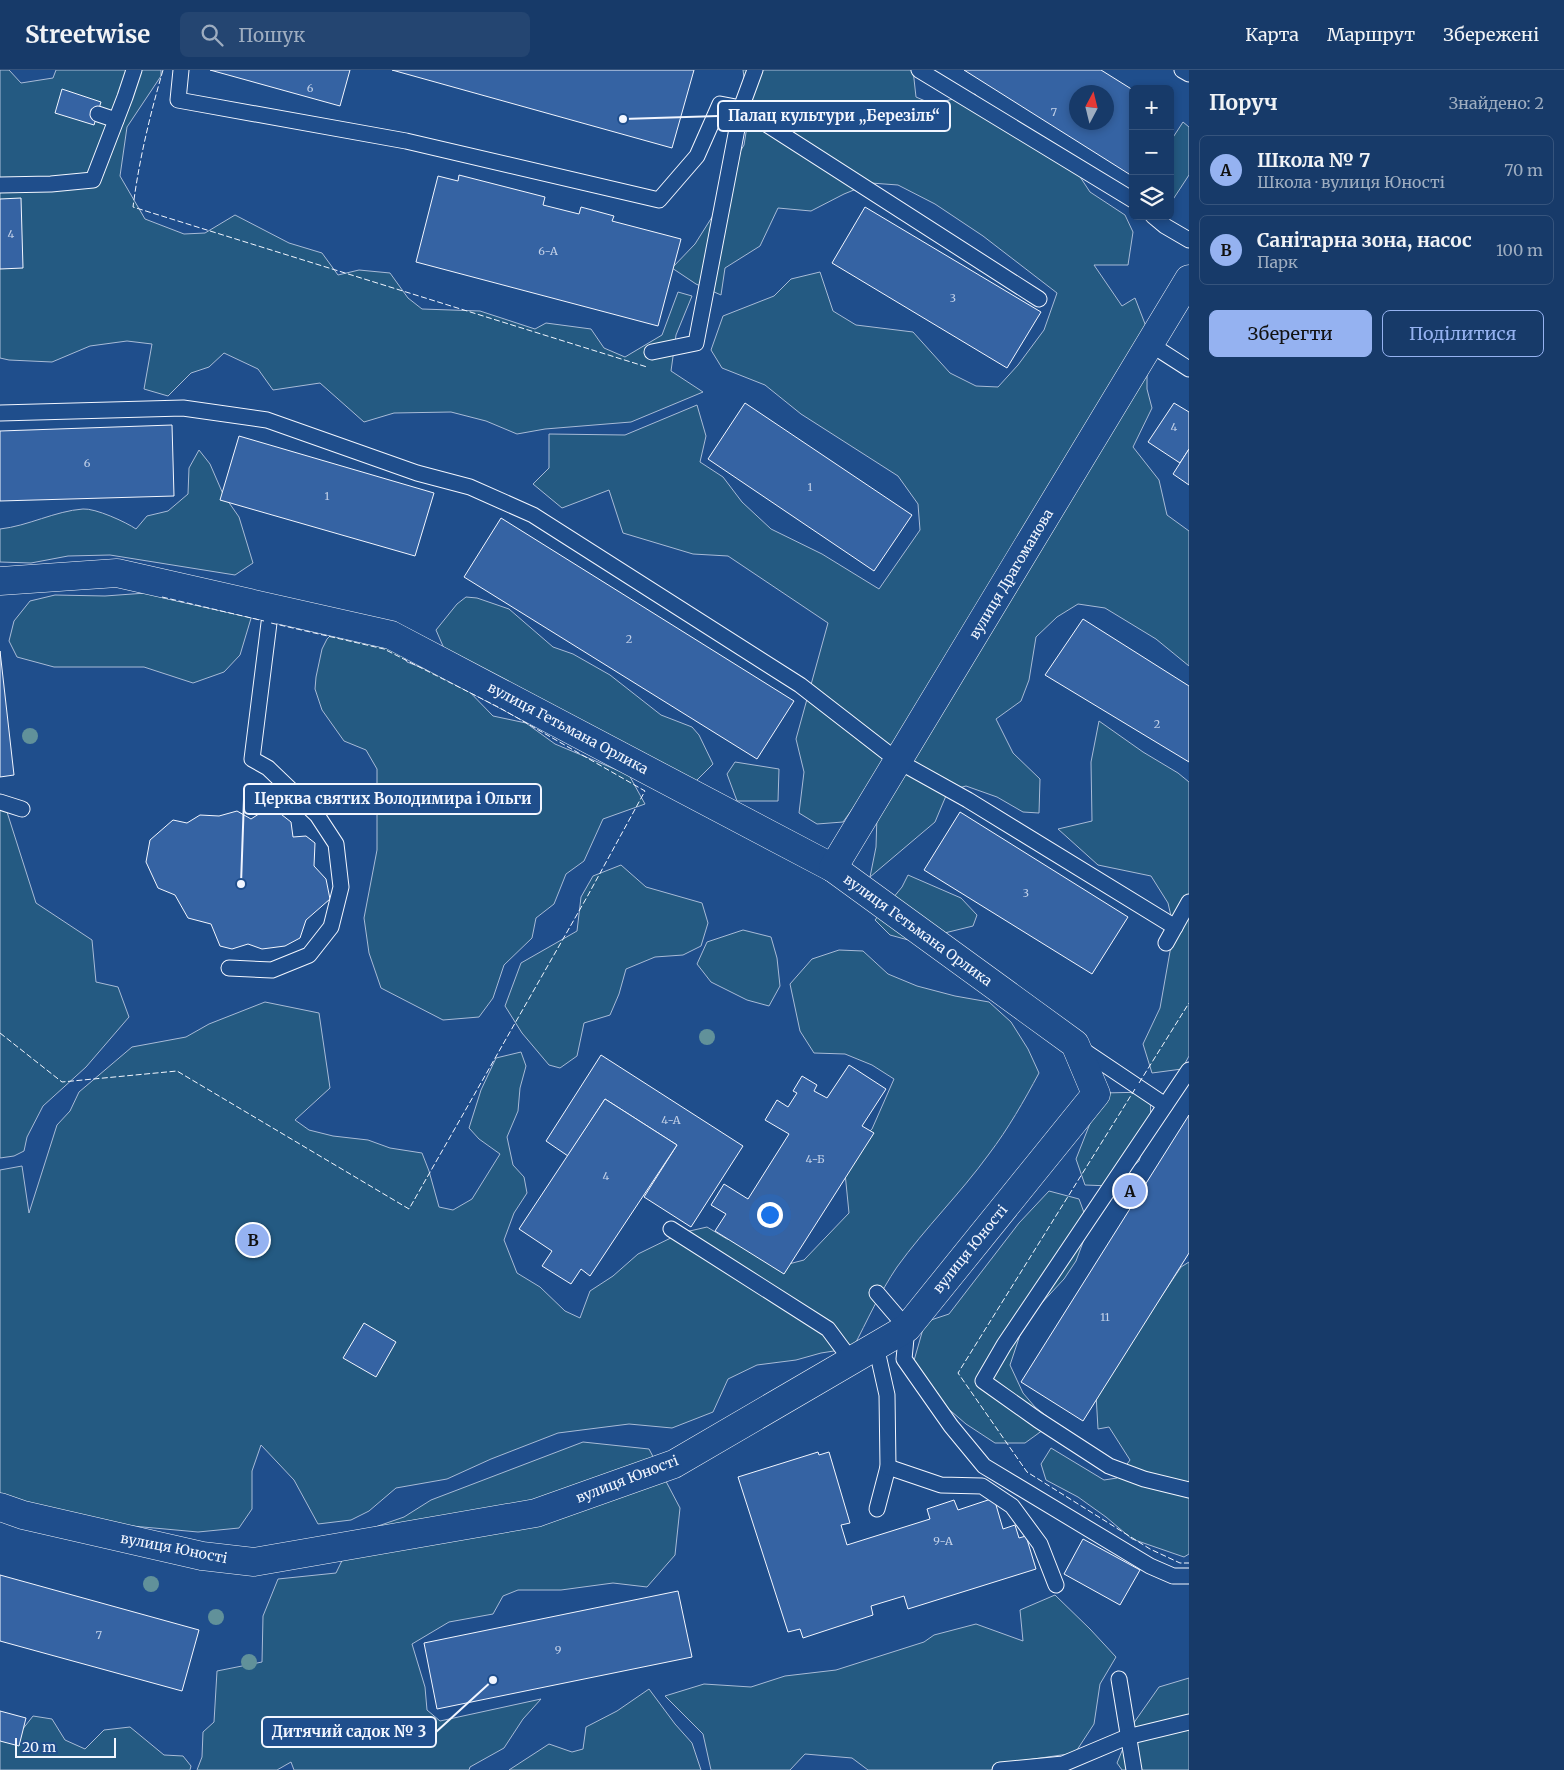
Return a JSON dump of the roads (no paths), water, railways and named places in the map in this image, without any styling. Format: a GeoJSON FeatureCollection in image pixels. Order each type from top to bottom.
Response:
{"type":"FeatureCollection","features":[{"type":"Feature","properties":{"kind":"street","name":"вулиця Драгоманова"},"geometry":{"type":"LineString","coordinates":[[833,868],[1189,279]]}},
{"type":"Feature","properties":{"kind":"street","name":"вулиця Гетьмана Орлика"},"geometry":{"type":"LineString","coordinates":[[0,581],[117,573],[391,635],[833,868],[1018,1013],[1075,1044]]}},
{"type":"Feature","properties":{"kind":"street","name":"вулиця Юності"},"geometry":{"type":"LineString","coordinates":[[0,1507],[23,1515],[202,1556],[254,1562],[536,1513],[674,1464],[907,1328],[1096,1094],[1075,1044]]}},
{"type":"Feature","properties":{"kind":"lane"},"geometry":{"type":"LineString","coordinates":[[0,185],[52,184],[93,180],[134,70]]}},
{"type":"Feature","properties":{"kind":"lane"},"geometry":{"type":"LineString","coordinates":[[181,70],[178,100],[406,141],[659,200],[697,156],[720,104],[741,108],[1038,299]]}},
{"type":"Feature","properties":{"kind":"lane"},"geometry":{"type":"LineString","coordinates":[[652,352],[696,343],[741,108],[755,70]]}},
{"type":"Feature","properties":{"kind":"lane"},"geometry":{"type":"LineString","coordinates":[[919,70],[1129,198]]}},
{"type":"Feature","properties":{"kind":"lane"},"geometry":{"type":"LineString","coordinates":[[1182,70],[1189,74]]}},
{"type":"Feature","properties":{"kind":"lane"},"geometry":{"type":"LineString","coordinates":[[98,114],[116,120]]}},
{"type":"Feature","properties":{"kind":"lane"},"geometry":{"type":"LineString","coordinates":[[1158,220],[1189,240]]}},
{"type":"Feature","properties":{"kind":"lane"},"geometry":{"type":"LineString","coordinates":[[1150,344],[1189,369]]}},
{"type":"Feature","properties":{"kind":"lane"},"geometry":{"type":"LineString","coordinates":[[0,413],[184,408],[267,420],[417,473],[470,487],[534,515],[800,685],[898,761],[968,800],[1175,927]]}},
{"type":"Feature","properties":{"kind":"lane"},"geometry":{"type":"LineString","coordinates":[[229,968],[272,970],[309,955],[331,927],[341,887],[336,844],[316,815],[268,768],[252,759],[272,608]]}},
{"type":"Feature","properties":{"kind":"lane"},"geometry":{"type":"LineString","coordinates":[[0,802],[22,808]]}},
{"type":"Feature","properties":{"kind":"lane"},"geometry":{"type":"LineString","coordinates":[[1166,943],[1189,902]]}},
{"type":"Feature","properties":{"kind":"lane"},"geometry":{"type":"LineString","coordinates":[[1075,1044],[1165,1105]]}},
{"type":"Feature","properties":{"kind":"lane"},"geometry":{"type":"LineString","coordinates":[[1189,1070],[1004,1345],[983,1381],[1038,1420],[1109,1466],[1144,1480],[1189,1490]]}},
{"type":"Feature","properties":{"kind":"lane"},"geometry":{"type":"LineString","coordinates":[[671,1229],[828,1329],[851,1360]]}},
{"type":"Feature","properties":{"kind":"lane"},"geometry":{"type":"LineString","coordinates":[[877,1293],[907,1328],[904,1359],[951,1426],[984,1466],[1150,1566],[1173,1576],[1189,1576]]}},
{"type":"Feature","properties":{"kind":"lane"},"geometry":{"type":"LineString","coordinates":[[876,1346],[887,1396],[888,1467],[878,1509]]}},
{"type":"Feature","properties":{"kind":"lane"},"geometry":{"type":"LineString","coordinates":[[888,1467],[941,1485],[982,1486],[1012,1506],[1040,1544],[1056,1584]]}},
{"type":"Feature","properties":{"kind":"lane"},"geometry":{"type":"LineString","coordinates":[[1119,1679],[1127,1737],[1134,1770]]}},
{"type":"Feature","properties":{"kind":"lane"},"geometry":{"type":"LineString","coordinates":[[1000,1770],[1063,1764],[1127,1737],[1189,1722]]}},
{"type":"Feature","properties":{"kind":"place","name":"Палац культури „Березіль“"},"geometry":{"type":"Point","coordinates":[623,119]}},
{"type":"Feature","properties":{"kind":"place","name":"Церква святих Володимира і Ольги"},"geometry":{"type":"Point","coordinates":[241,884]}},
{"type":"Feature","properties":{"kind":"place","name":"Школа № 7"},"geometry":{"type":"Point","coordinates":[1130,1191]}},
{"type":"Feature","properties":{"kind":"place","name":"Санітарна зона, насос"},"geometry":{"type":"Point","coordinates":[253,1240]}},
{"type":"Feature","properties":{"kind":"place","name":"Дитячий садок № 3"},"geometry":{"type":"Point","coordinates":[493,1680]}}]}
